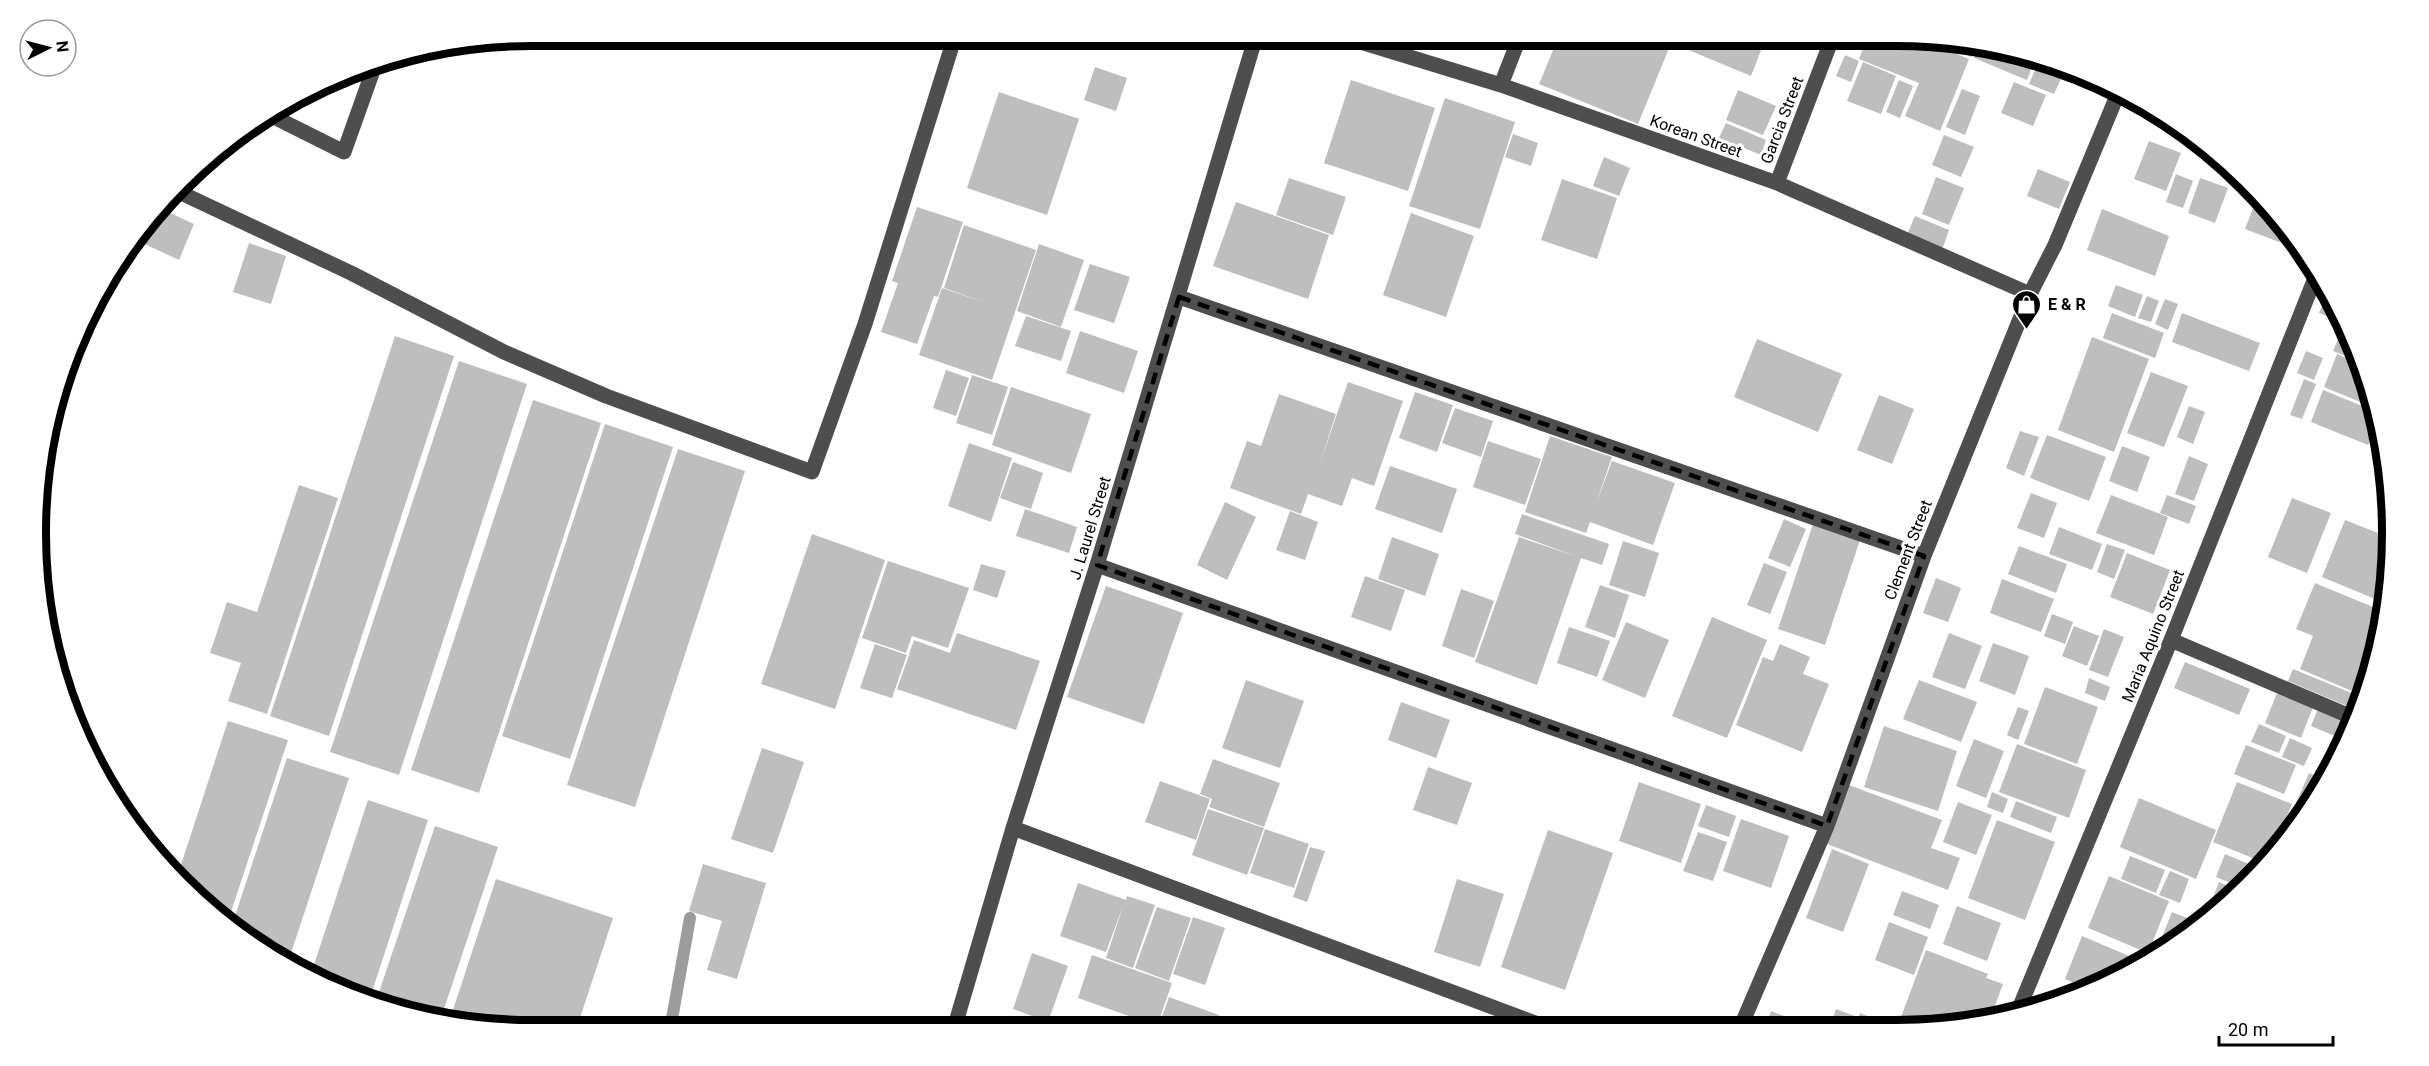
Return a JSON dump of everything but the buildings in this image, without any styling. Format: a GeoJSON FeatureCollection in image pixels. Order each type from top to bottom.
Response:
{"type":"FeatureCollection","features":[{"type":"Feature","properties":{"kind":"street"},"geometry":{"type":"LineString","coordinates":[[184,194],[351,273],[504,352],[606,396],[812,472],[865,324],[952,46]]}},
{"type":"Feature","properties":{"kind":"street","name":"J. Laurel Street"},"geometry":{"type":"LineString","coordinates":[[957,1020],[1013,828],[1179,297],[1253,46]]}},
{"type":"Feature","properties":{"kind":"street","name":"Korean Street"},"geometry":{"type":"LineString","coordinates":[[1374,46],[1501,85],[1777,183],[2030,294]]}},
{"type":"Feature","properties":{"kind":"street"},"geometry":{"type":"LineString","coordinates":[[1501,85],[1516,46]]}},
{"type":"Feature","properties":{"kind":"street","name":"Garcia Street"},"geometry":{"type":"LineString","coordinates":[[1777,183],[1829,46]]}},
{"type":"Feature","properties":{"kind":"street"},"geometry":{"type":"LineString","coordinates":[[278,119],[344,152],[372,74]]}},
{"type":"Feature","properties":{"kind":"street","name":"Clement Street"},"geometry":{"type":"LineString","coordinates":[[1745,1020],[1827,826],[1924,556],[2030,294],[2055,245],[2116,100]]}},
{"type":"Feature","properties":{"kind":"street","name":"Maria Aquino Street"},"geometry":{"type":"LineString","coordinates":[[2021,1003],[2171,640],[2313,283]]}},
{"type":"Feature","properties":{"kind":"street"},"geometry":{"type":"LineString","coordinates":[[1179,297],[1924,556]]}},
{"type":"Feature","properties":{"kind":"street"},"geometry":{"type":"LineString","coordinates":[[1097,565],[1827,826]]}},
{"type":"Feature","properties":{"kind":"street"},"geometry":{"type":"LineString","coordinates":[[2171,640],[2347,715]]}},
{"type":"Feature","properties":{"kind":"street"},"geometry":{"type":"LineString","coordinates":[[1013,828],[1527,1020]]}},
{"type":"Feature","properties":{"kind":"highlighted area"},"geometry":{"type":"Polygon","coordinates":[[[1179,297],[1924,556],[1827,826],[1097,565],[1179,297]]]}},
{"type":"Feature","properties":{"kind":"waterway"},"geometry":{"type":"LineString","coordinates":[[672,1020],[690,918]]}},
{"type":"Feature","properties":{"kind":"place","name":"E & R"},"geometry":{"type":"Point","coordinates":[2027,330]}}]}
